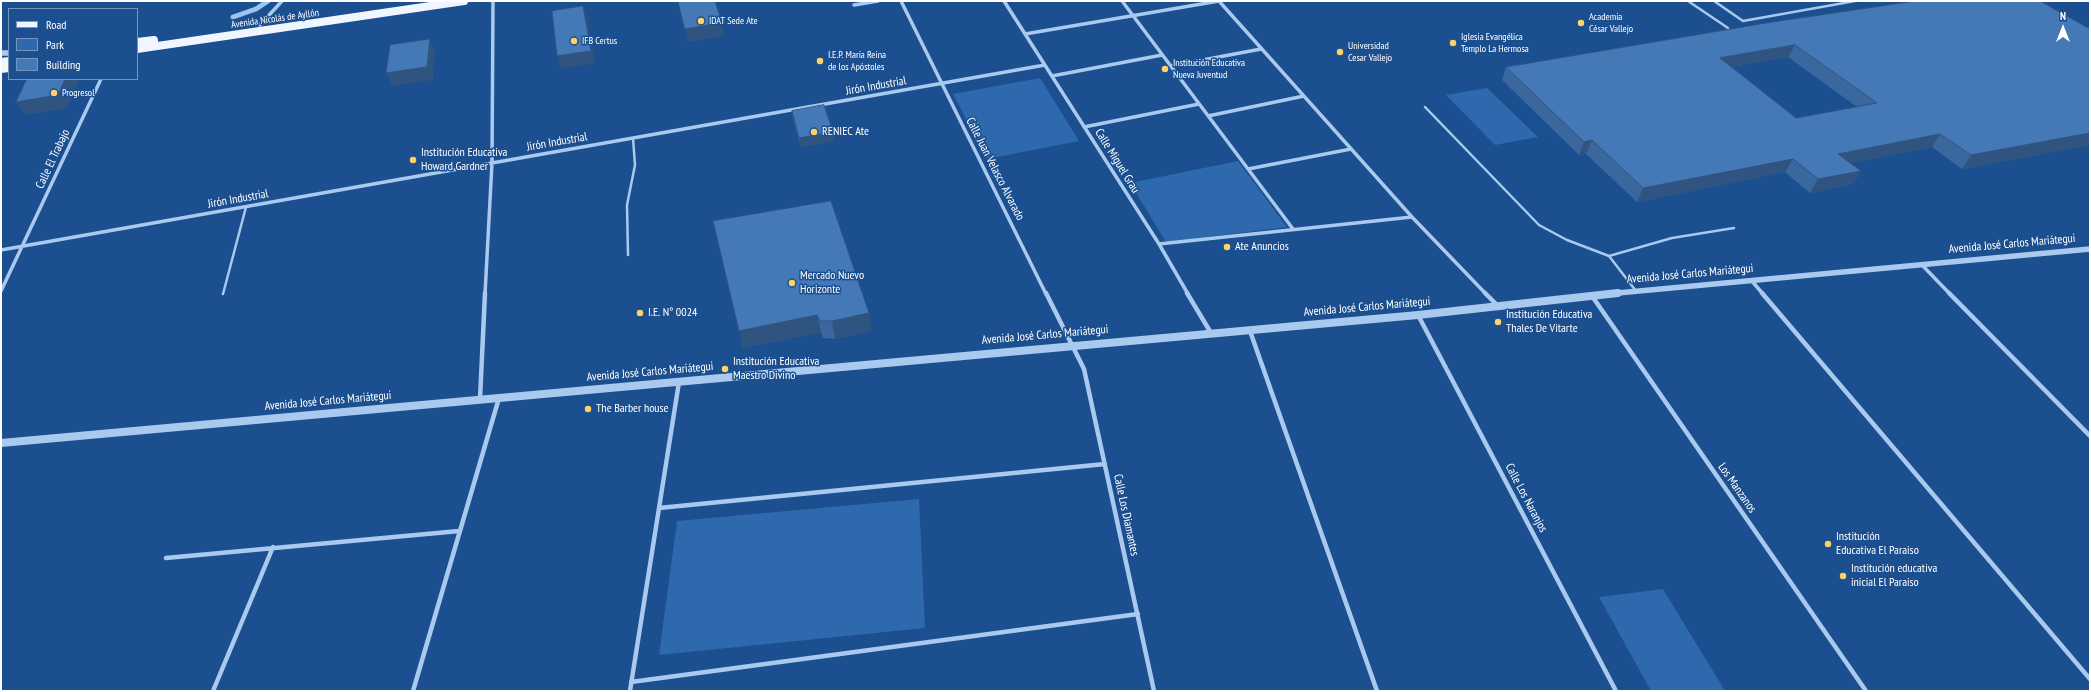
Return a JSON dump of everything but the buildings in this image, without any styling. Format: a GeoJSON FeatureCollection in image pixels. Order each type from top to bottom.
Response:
{"type":"FeatureCollection","features":[{"type":"Feature","properties":{"kind":"main road","name":"Avenida Nicolás de Ayllón"},"geometry":{"type":"LineString","coordinates":[[138,42],[424,1]]}},
{"type":"Feature","properties":{"kind":"main road","name":"Avenida Nicolás de Ayllón"},"geometry":{"type":"LineString","coordinates":[[138,50],[464,1]]}},
{"type":"Feature","properties":{"kind":"street"},"geometry":{"type":"LineString","coordinates":[[260,25],[282,1]]}},
{"type":"Feature","properties":{"kind":"street"},"geometry":{"type":"LineString","coordinates":[[480,399],[492,163],[494,1]]}},
{"type":"Feature","properties":{"kind":"street"},"geometry":{"type":"LineString","coordinates":[[854,5],[878,1]]}},
{"type":"Feature","properties":{"kind":"street","name":"Calle Juan Velasco Alvarado"},"geometry":{"type":"LineString","coordinates":[[901,1],[1073,345]]}},
{"type":"Feature","properties":{"kind":"street","name":"Calle Miguel Grau"},"geometry":{"type":"LineString","coordinates":[[1004,1],[1159,244],[1211,333]]}},
{"type":"Feature","properties":{"kind":"street"},"geometry":{"type":"LineString","coordinates":[[1122,1],[1293,229]]}},
{"type":"Feature","properties":{"kind":"street"},"geometry":{"type":"LineString","coordinates":[[1025,34],[1219,1],[1412,217],[1498,306]]}},
{"type":"Feature","properties":{"kind":"street"},"geometry":{"type":"LineString","coordinates":[[1170,66],[1261,49]]}},
{"type":"Feature","properties":{"kind":"street"},"geometry":{"type":"LineString","coordinates":[[1052,76],[1162,55]]}},
{"type":"Feature","properties":{"kind":"street","name":"Jirón Industrial"},"geometry":{"type":"LineString","coordinates":[[1,250],[1045,65]]}},
{"type":"Feature","properties":{"kind":"street","name":"Calle El Trabajo"},"geometry":{"type":"LineString","coordinates":[[1,290],[101,80]]}},
{"type":"Feature","properties":{"kind":"street"},"geometry":{"type":"LineString","coordinates":[[1208,116],[1304,96]]}},
{"type":"Feature","properties":{"kind":"street"},"geometry":{"type":"LineString","coordinates":[[1084,127],[1199,104]]}},
{"type":"Feature","properties":{"kind":"street"},"geometry":{"type":"LineString","coordinates":[[1248,169],[1351,148]]}},
{"type":"Feature","properties":{"kind":"street"},"geometry":{"type":"LineString","coordinates":[[1159,244],[1412,217]]}},
{"type":"Feature","properties":{"kind":"street","name":"Avenida José Carlos Mariátegui"},"geometry":{"type":"LineString","coordinates":[[1,443],[1418,315],[1751,280],[2090,249]]}},
{"type":"Feature","properties":{"kind":"street"},"geometry":{"type":"LineString","coordinates":[[1920,264],[2090,436]]}},
{"type":"Feature","properties":{"kind":"street"},"geometry":{"type":"LineString","coordinates":[[1751,280],[2090,679]]}},
{"type":"Feature","properties":{"kind":"street","name":"Los Manzanos"},"geometry":{"type":"LineString","coordinates":[[1592,296],[1866,691]]}},
{"type":"Feature","properties":{"kind":"street","name":"Calle Los Naranjos"},"geometry":{"type":"LineString","coordinates":[[1418,315],[1616,691]]}},
{"type":"Feature","properties":{"kind":"street"},"geometry":{"type":"LineString","coordinates":[[1250,330],[1377,691]]}},
{"type":"Feature","properties":{"kind":"street","name":"Calle Los Diamantes"},"geometry":{"type":"LineString","coordinates":[[1073,345],[1084,369],[1154,691]]}},
{"type":"Feature","properties":{"kind":"street"},"geometry":{"type":"LineString","coordinates":[[630,691],[679,382]]}},
{"type":"Feature","properties":{"kind":"street"},"geometry":{"type":"LineString","coordinates":[[413,691],[499,398]]}},
{"type":"Feature","properties":{"kind":"street"},"geometry":{"type":"LineString","coordinates":[[659,508],[1105,464]]}},
{"type":"Feature","properties":{"kind":"street"},"geometry":{"type":"LineString","coordinates":[[166,558],[459,531]]}},
{"type":"Feature","properties":{"kind":"street"},"geometry":{"type":"LineString","coordinates":[[213,691],[273,547]]}},
{"type":"Feature","properties":{"kind":"street"},"geometry":{"type":"LineString","coordinates":[[631,682],[1138,614]]}},
{"type":"Feature","properties":{"kind":"lane"},"geometry":{"type":"LineString","coordinates":[[1688,1],[1728,28]]}},
{"type":"Feature","properties":{"kind":"lane"},"geometry":{"type":"LineString","coordinates":[[1714,1],[1743,21],[1855,1]]}},
{"type":"Feature","properties":{"kind":"lane"},"geometry":{"type":"LineString","coordinates":[[1425,107],[1539,225],[1567,240],[1609,256],[1636,292]]}},
{"type":"Feature","properties":{"kind":"lane"},"geometry":{"type":"LineString","coordinates":[[628,255],[627,205],[635,165],[633,138]]}},
{"type":"Feature","properties":{"kind":"lane"},"geometry":{"type":"LineString","coordinates":[[223,294],[246,207]]}},
{"type":"Feature","properties":{"kind":"lane"},"geometry":{"type":"LineString","coordinates":[[1609,256],[1672,238],[1734,228]]}},
{"type":"Feature","properties":{"kind":"green space"},"geometry":{"type":"Polygon","coordinates":[[[1040,78],[1079,141],[987,159],[953,94],[1040,78]]]}},
{"type":"Feature","properties":{"kind":"green space"},"geometry":{"type":"Polygon","coordinates":[[[1487,88],[1538,137],[1495,145],[1446,95],[1487,88]]]}},
{"type":"Feature","properties":{"kind":"green space"},"geometry":{"type":"Polygon","coordinates":[[[1238,161],[1287,227],[1166,242],[1130,183],[1238,161]]]}},
{"type":"Feature","properties":{"kind":"green space"},"geometry":{"type":"Polygon","coordinates":[[[919,499],[925,628],[659,655],[677,521],[919,499]]]}},
{"type":"Feature","properties":{"kind":"green space"},"geometry":{"type":"Polygon","coordinates":[[[1663,589],[1725,691],[1651,691],[1599,597],[1663,589]]]}},
{"type":"Feature","properties":{"kind":"waterway"},"geometry":{"type":"LineString","coordinates":[[233,17],[256,9],[268,1]]}},
{"type":"Feature","properties":{"kind":"place","name":"IDAT Sede Ate"},"geometry":{"type":"Point","coordinates":[701,21]}},
{"type":"Feature","properties":{"kind":"place","name":"Academia César Vallejo"},"geometry":{"type":"Point","coordinates":[1581,23]}},
{"type":"Feature","properties":{"kind":"place","name":"IFB Certus"},"geometry":{"type":"Point","coordinates":[574,41]}},
{"type":"Feature","properties":{"kind":"place","name":"Iglesia Evangélica Templo La Hermosa"},"geometry":{"type":"Point","coordinates":[1453,43]}},
{"type":"Feature","properties":{"kind":"place","name":"Universidad Cesar Vallejo"},"geometry":{"type":"Point","coordinates":[1340,52]}},
{"type":"Feature","properties":{"kind":"place","name":"I.E.P. María Reina de los Apóstoles"},"geometry":{"type":"Point","coordinates":[820,61]}},
{"type":"Feature","properties":{"kind":"place","name":"Institución Educativa Nueva Juventud"},"geometry":{"type":"Point","coordinates":[1165,69]}},
{"type":"Feature","properties":{"kind":"place","name":"Progresol"},"geometry":{"type":"Point","coordinates":[54,93]}},
{"type":"Feature","properties":{"kind":"place","name":"RENIEC Ate"},"geometry":{"type":"Point","coordinates":[814,132]}},
{"type":"Feature","properties":{"kind":"place","name":"Institución Educativa Howard Gardner"},"geometry":{"type":"Point","coordinates":[413,160]}},
{"type":"Feature","properties":{"kind":"place","name":"Ate Anuncios"},"geometry":{"type":"Point","coordinates":[1227,247]}},
{"type":"Feature","properties":{"kind":"place","name":"Mercado Nuevo Horizonte"},"geometry":{"type":"Point","coordinates":[792,283]}},
{"type":"Feature","properties":{"kind":"place","name":"I.E. N° 0024"},"geometry":{"type":"Point","coordinates":[640,313]}},
{"type":"Feature","properties":{"kind":"place","name":"Institución Educativa Thales De Vitarte"},"geometry":{"type":"Point","coordinates":[1498,322]}},
{"type":"Feature","properties":{"kind":"place","name":"Institución Educativa Maestro Divino"},"geometry":{"type":"Point","coordinates":[725,369]}},
{"type":"Feature","properties":{"kind":"place","name":"The Barber house"},"geometry":{"type":"Point","coordinates":[588,409]}},
{"type":"Feature","properties":{"kind":"place","name":"Institución Educativa El Paraiso"},"geometry":{"type":"Point","coordinates":[1828,544]}},
{"type":"Feature","properties":{"kind":"place","name":"Institución educativa inicial El Paraiso"},"geometry":{"type":"Point","coordinates":[1843,576]}}]}
